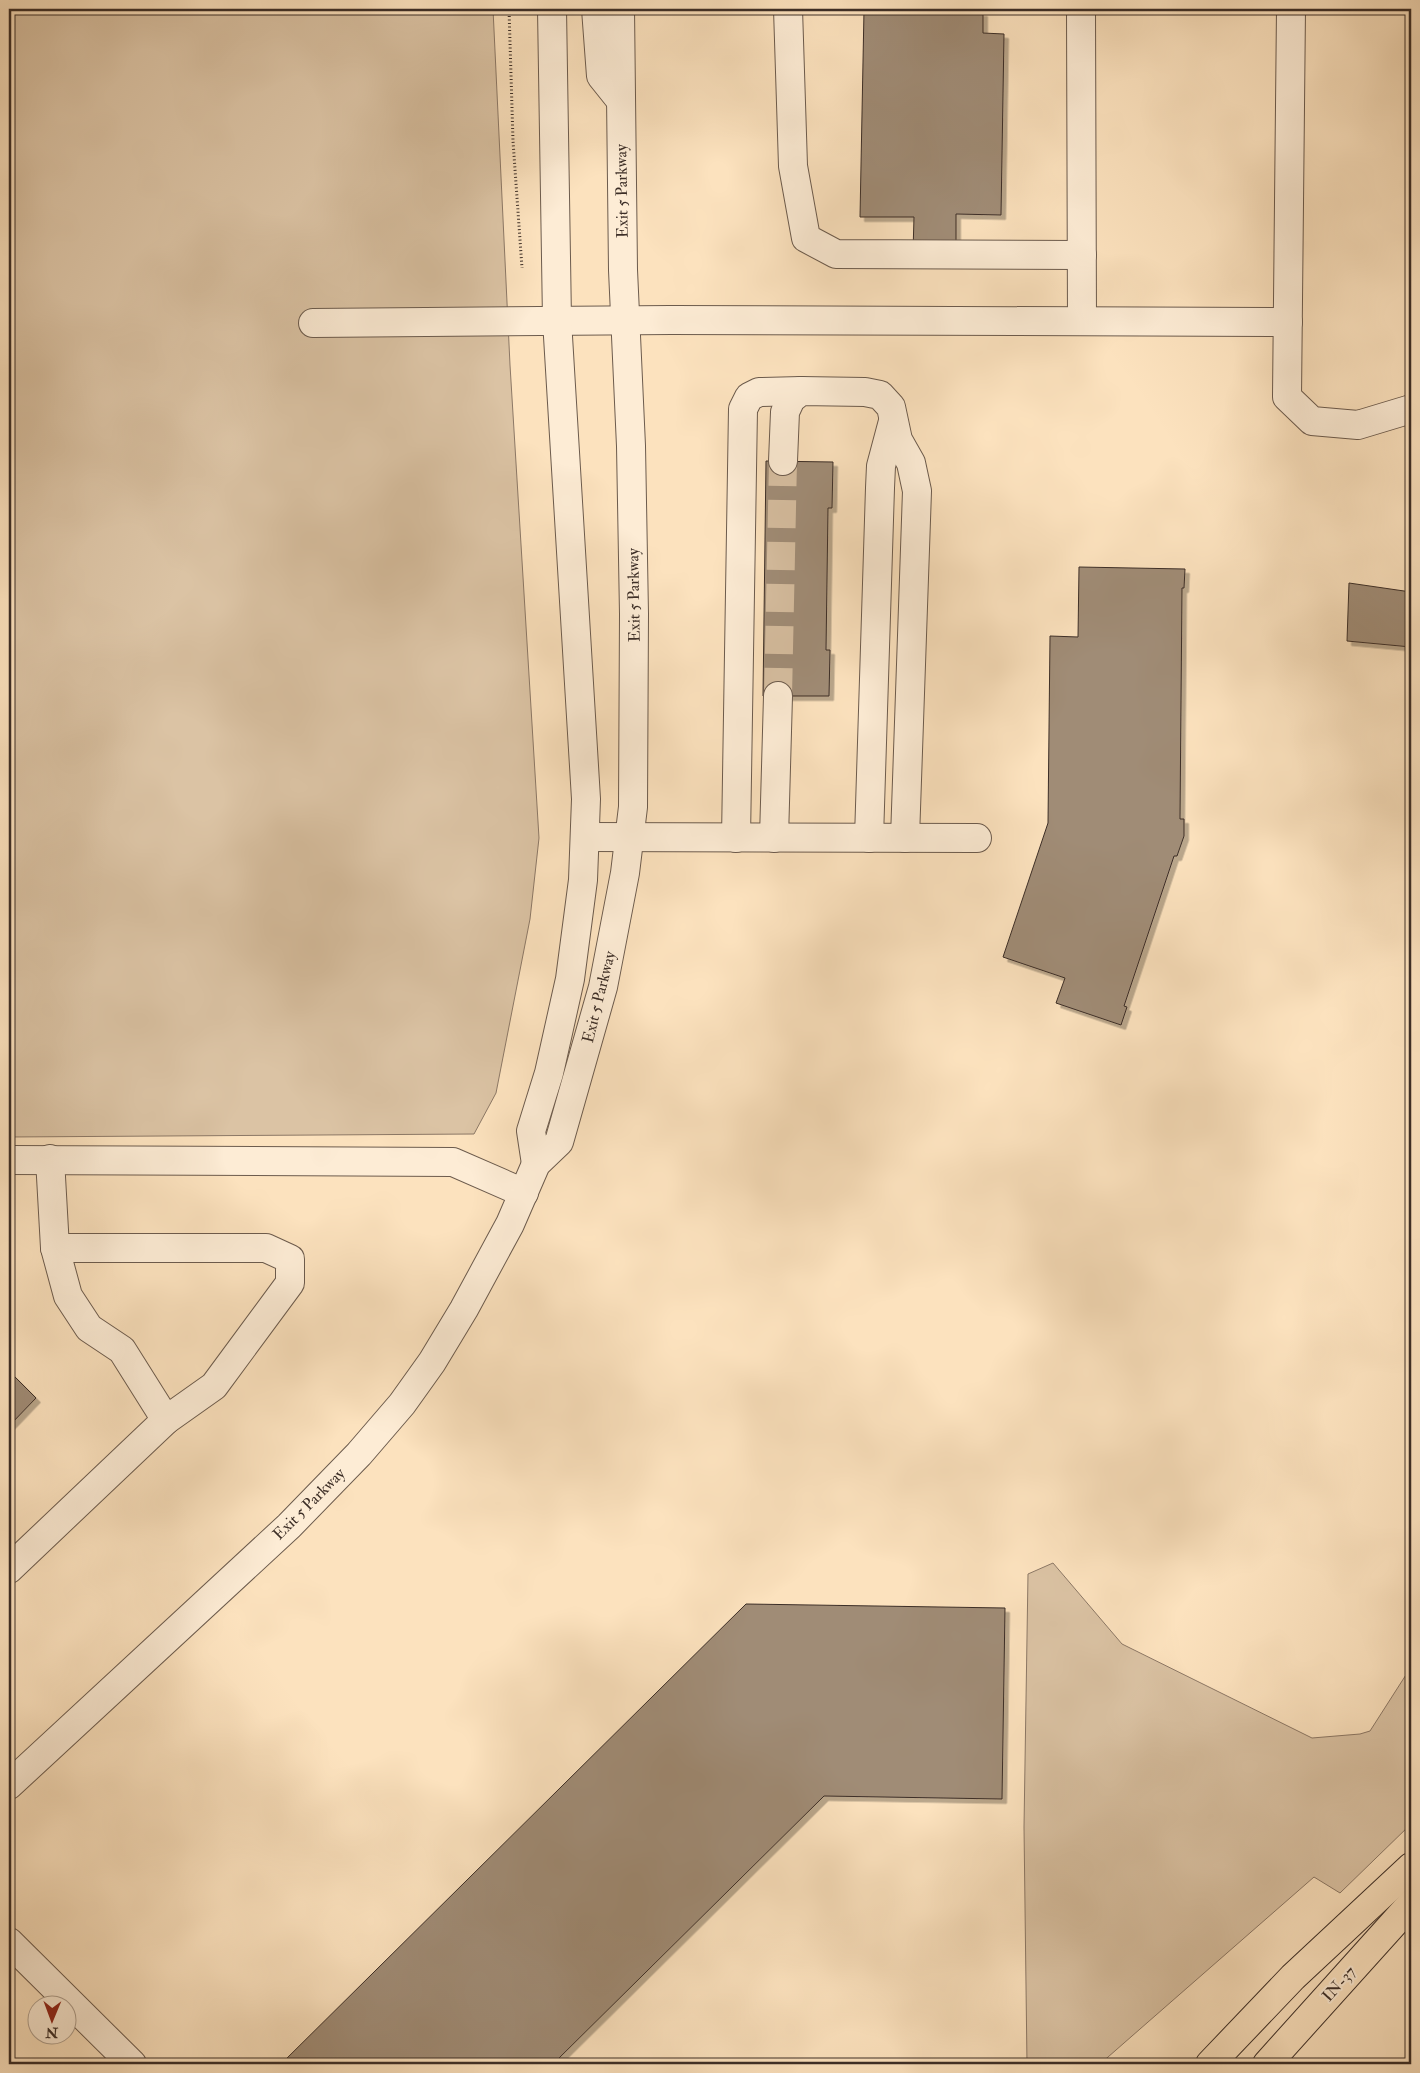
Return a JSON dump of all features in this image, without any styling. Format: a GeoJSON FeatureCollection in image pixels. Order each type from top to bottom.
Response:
{"type":"FeatureCollection","features":[{"type":"Feature","properties":{"kind":"highway"},"geometry":{"type":"LineString","coordinates":[[1210,2064],[1293,1977],[1411,1867]]}},
{"type":"Feature","properties":{"kind":"highway","name":"IN-37"},"geometry":{"type":"LineString","coordinates":[[1267,2064],[1411,1904]]}},
{"type":"Feature","properties":{"kind":"street","name":"Exit 5 Parkway"},"geometry":{"type":"LineString","coordinates":[[536,1164],[531,1131],[561,1027],[578,928],[586,837],[585,762],[557,320],[552,9]]}},
{"type":"Feature","properties":{"kind":"street"},"geometry":{"type":"LineString","coordinates":[[596,9],[601,76],[621,101]]}},
{"type":"Feature","properties":{"kind":"street","name":"Exit 5 Parkway"},"geometry":{"type":"LineString","coordinates":[[9,1785],[282,1533],[359,1454],[402,1404],[432,1362],[464,1309],[524,1193],[536,1164],[559,1142],[582,1064],[615,933],[633,798],[634,614],[631,446],[624,320],[620,9]]}},
{"type":"Feature","properties":{"kind":"street"},"geometry":{"type":"LineString","coordinates":[[788,9],[793,166],[806,238],[836,254],[1082,255]]}},
{"type":"Feature","properties":{"kind":"street"},"geometry":{"type":"LineString","coordinates":[[1081,9],[1082,321]]}},
{"type":"Feature","properties":{"kind":"street"},"geometry":{"type":"LineString","coordinates":[[1291,9],[1287,397],[1312,421],[1358,425],[1411,409]]}},
{"type":"Feature","properties":{"kind":"street"},"geometry":{"type":"LineString","coordinates":[[313,323],[527,322],[557,320],[1288,322]]}},
{"type":"Feature","properties":{"kind":"street"},"geometry":{"type":"LineString","coordinates":[[736,838],[743,409],[749,397],[759,392],[801,391],[865,392],[880,395],[891,407],[900,442],[917,491],[896,838]]}},
{"type":"Feature","properties":{"kind":"street"},"geometry":{"type":"LineString","coordinates":[[783,461],[784,412],[791,399],[801,391]]}},
{"type":"Feature","properties":{"kind":"street"},"geometry":{"type":"LineString","coordinates":[[896,838],[880,481],[881,466],[900,442]]}},
{"type":"Feature","properties":{"kind":"street"},"geometry":{"type":"LineString","coordinates":[[774,838],[778,696]]}},
{"type":"Feature","properties":{"kind":"street"},"geometry":{"type":"LineString","coordinates":[[586,837],[977,838]]}},
{"type":"Feature","properties":{"kind":"street"},"geometry":{"type":"LineString","coordinates":[[50,1159],[55,1248],[68,1296],[89,1328],[122,1350],[166,1420]]}},
{"type":"Feature","properties":{"kind":"street"},"geometry":{"type":"LineString","coordinates":[[9,1160],[453,1162],[524,1193]]}},
{"type":"Feature","properties":{"kind":"street"},"geometry":{"type":"LineString","coordinates":[[9,1569],[166,1420],[214,1386],[290,1284],[290,1259],[266,1248],[55,1248]]}},
{"type":"Feature","properties":{"kind":"street"},"geometry":{"type":"LineString","coordinates":[[9,1942],[132,2064]]}},
{"type":"Feature","properties":{"kind":"path"},"geometry":{"type":"LineString","coordinates":[[509,9],[513,141],[522,270]]}},
{"type":"Feature","properties":{"kind":"shaded area"},"geometry":{"type":"Polygon","coordinates":[[[9,9],[493,9],[510,365],[539,838],[530,919],[496,1093],[474,1134],[9,1137],[9,9]]]}},
{"type":"Feature","properties":{"kind":"shaded area"},"geometry":{"type":"Polygon","coordinates":[[[1053,1563],[1122,1644],[1312,1738],[1360,1734],[1370,1731],[1411,1667],[1411,1824],[1340,1893],[1314,1877],[1100,2064],[1027,2064],[1024,1827],[1028,1574],[1053,1563]]]}},
{"type":"Feature","properties":{"kind":"building"},"geometry":{"type":"Polygon","coordinates":[[[864,10],[983,12],[983,33],[1004,34],[1001,215],[956,214],[956,253],[913,252],[914,217],[860,217],[864,10]]]}},
{"type":"Feature","properties":{"kind":"building"},"geometry":{"type":"Polygon","coordinates":[[[766,461],[833,462],[832,508],[828,508],[826,650],[830,650],[829,696],[763,696],[766,461]]]}},
{"type":"Feature","properties":{"kind":"building"},"geometry":{"type":"Polygon","coordinates":[[[1079,567],[1185,569],[1184,588],[1182,588],[1180,819],[1184,819],[1184,836],[1177,856],[1174,856],[1124,1006],[1127,1007],[1121,1025],[1056,1003],[1065,978],[1003,957],[1048,823],[1050,636],[1078,637],[1079,567]]]}},
{"type":"Feature","properties":{"kind":"building"},"geometry":{"type":"Polygon","coordinates":[[[1349,583],[1411,592],[1411,647],[1347,641],[1349,583]]]}},
{"type":"Feature","properties":{"kind":"building"},"geometry":{"type":"Polygon","coordinates":[[[9,1371],[36,1398],[9,1426],[9,1371]]]}},
{"type":"Feature","properties":{"kind":"building"},"geometry":{"type":"Polygon","coordinates":[[[746,1604],[1005,1608],[1002,1799],[824,1796],[553,2064],[281,2064],[746,1604]]]}},
{"type":"Feature","properties":{"kind":"tunnel"},"geometry":{"type":"LineString","coordinates":[[778,696],[783,461]]}}]}
